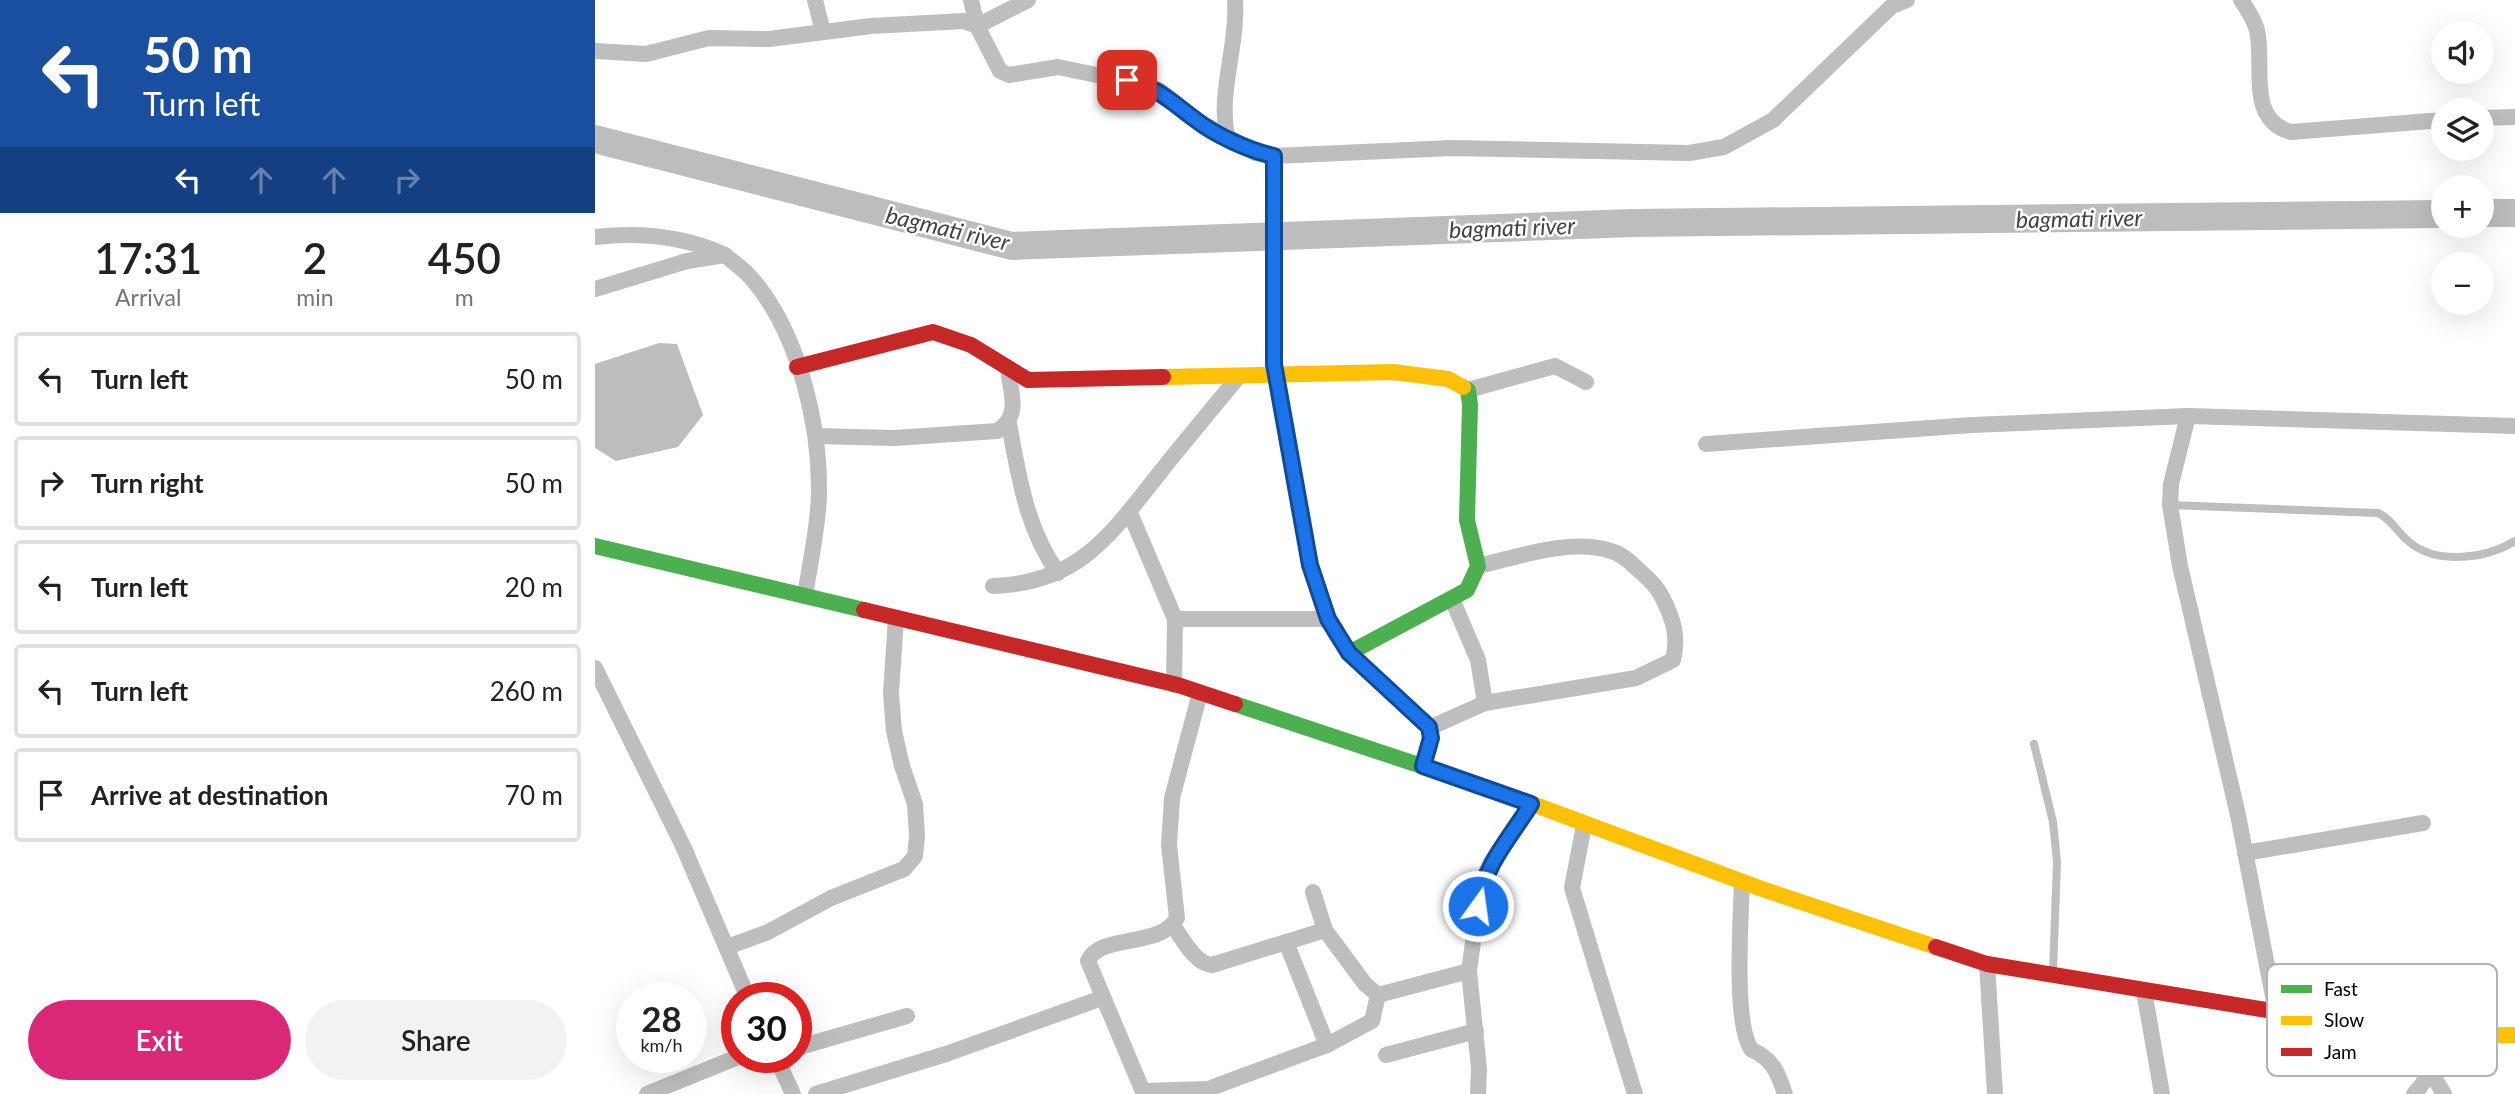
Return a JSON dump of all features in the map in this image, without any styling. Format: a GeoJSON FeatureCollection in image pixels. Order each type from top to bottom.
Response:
{"type":"FeatureCollection","features":[{"type":"Feature","properties":{"kind":"main road"},"geometry":{"type":"LineString","coordinates":[[797,367],[933,332],[951,334],[977,346],[1008,370],[1028,380],[1239,376],[1276,370],[1393,372],[1448,379],[1468,390],[1471,444],[1467,520],[1478,566],[1467,590],[1349,653]]}},
{"type":"Feature","properties":{"kind":"main road"},"geometry":{"type":"LineString","coordinates":[[595,547],[1174,685],[1423,766],[1742,882],[1987,964],[2267,1010]]}},
{"type":"Feature","properties":{"kind":"main road"},"geometry":{"type":"LineString","coordinates":[[2497,1035],[2515,1035]]}},
{"type":"Feature","properties":{"kind":"street"},"geometry":{"type":"LineString","coordinates":[[815,0],[823,32]]}},
{"type":"Feature","properties":{"kind":"street"},"geometry":{"type":"LineString","coordinates":[[971,0],[977,26],[1000,71],[1009,75],[1058,67],[1144,85],[1159,90],[1198,122],[1255,152],[1274,156],[1452,148],[1689,153],[1724,147],[1773,120],[1892,6],[1907,0]]}},
{"type":"Feature","properties":{"kind":"street"},"geometry":{"type":"LineString","coordinates":[[595,51],[646,54],[709,38],[769,39],[964,21],[977,26],[1028,0]]}},
{"type":"Feature","properties":{"kind":"street"},"geometry":{"type":"LineString","coordinates":[[1227,136],[1228,89],[1237,29],[1235,0]]}},
{"type":"Feature","properties":{"kind":"street"},"geometry":{"type":"LineString","coordinates":[[2241,0],[2256,29],[2264,112],[2277,128],[2291,132],[2431,121]]}},
{"type":"Feature","properties":{"kind":"street"},"geometry":{"type":"LineString","coordinates":[[2494,118],[2515,117]]}},
{"type":"Feature","properties":{"kind":"street"},"geometry":{"type":"LineString","coordinates":[[1274,156],[1276,370],[1310,565],[1328,619],[1349,653],[1429,728],[1431,738],[1423,766]]}},
{"type":"Feature","properties":{"kind":"street"},"geometry":{"type":"LineString","coordinates":[[595,237],[668,237],[697,242],[725,255],[751,277],[766,297],[797,367],[816,436],[819,498],[805,596]]}},
{"type":"Feature","properties":{"kind":"street"},"geometry":{"type":"LineString","coordinates":[[595,289],[687,261],[725,255]]}},
{"type":"Feature","properties":{"kind":"street"},"geometry":{"type":"LineString","coordinates":[[1468,390],[1555,366],[1586,382]]}},
{"type":"Feature","properties":{"kind":"street"},"geometry":{"type":"LineString","coordinates":[[1008,370],[1014,412],[1009,424],[1029,519],[1041,549],[1058,573]]}},
{"type":"Feature","properties":{"kind":"street"},"geometry":{"type":"LineString","coordinates":[[993,586],[1021,585],[1058,573],[1102,545],[1239,376]]}},
{"type":"Feature","properties":{"kind":"street"},"geometry":{"type":"LineString","coordinates":[[1706,444],[1972,425],[2188,415],[2515,426]]}},
{"type":"Feature","properties":{"kind":"street"},"geometry":{"type":"LineString","coordinates":[[2188,415],[2171,484],[2170,505],[2180,566],[2267,964]]}},
{"type":"Feature","properties":{"kind":"street"},"geometry":{"type":"LineString","coordinates":[[816,436],[894,438],[997,431],[1009,424]]}},
{"type":"Feature","properties":{"kind":"street"},"geometry":{"type":"LineString","coordinates":[[1129,513],[1175,619],[1174,685]]}},
{"type":"Feature","properties":{"kind":"street"},"geometry":{"type":"LineString","coordinates":[[1429,728],[1485,703],[1636,678],[1673,660],[1677,646],[1675,626],[1659,590],[1629,561],[1614,551],[1591,546],[1478,566]]}},
{"type":"Feature","properties":{"kind":"street"},"geometry":{"type":"LineString","coordinates":[[1452,599],[1478,660],[1485,703]]}},
{"type":"Feature","properties":{"kind":"street"},"geometry":{"type":"LineString","coordinates":[[727,947],[768,932],[831,898],[904,869],[915,856],[915,804],[894,731],[891,693],[896,618]]}},
{"type":"Feature","properties":{"kind":"street"},"geometry":{"type":"LineString","coordinates":[[1175,619],[1328,619]]}},
{"type":"Feature","properties":{"kind":"street"},"geometry":{"type":"LineString","coordinates":[[595,668],[683,846],[741,982]]}},
{"type":"Feature","properties":{"kind":"street"},"geometry":{"type":"LineString","coordinates":[[1200,693],[1173,798],[1169,845],[1177,918],[1173,926],[1162,933],[1091,954],[1089,970],[1144,1092],[1208,1089],[1327,1045],[1372,1021],[1378,995]]}},
{"type":"Feature","properties":{"kind":"street"},"geometry":{"type":"LineString","coordinates":[[1478,1094],[1476,1031],[1469,971],[1481,883],[1491,862],[1531,804]]}},
{"type":"Feature","properties":{"kind":"street"},"geometry":{"type":"LineString","coordinates":[[2245,853],[2423,823]]}},
{"type":"Feature","properties":{"kind":"street"},"geometry":{"type":"LineString","coordinates":[[1584,825],[1572,888],[1635,1094]]}},
{"type":"Feature","properties":{"kind":"street"},"geometry":{"type":"LineString","coordinates":[[1742,882],[1740,933],[1743,1031],[1752,1050],[1771,1061],[1777,1069],[1786,1094]]}},
{"type":"Feature","properties":{"kind":"street"},"geometry":{"type":"LineString","coordinates":[[1313,892],[1325,930],[1365,984],[1378,995]]}},
{"type":"Feature","properties":{"kind":"street"},"geometry":{"type":"LineString","coordinates":[[1173,926],[1204,964],[1212,965],[1325,930]]}},
{"type":"Feature","properties":{"kind":"street"},"geometry":{"type":"LineString","coordinates":[[1286,942],[1327,1045]]}},
{"type":"Feature","properties":{"kind":"street"},"geometry":{"type":"LineString","coordinates":[[1987,964],[1995,1094]]}},
{"type":"Feature","properties":{"kind":"street"},"geometry":{"type":"LineString","coordinates":[[1378,995],[1469,971]]}},
{"type":"Feature","properties":{"kind":"street"},"geometry":{"type":"LineString","coordinates":[[2144,991],[2162,1094]]}},
{"type":"Feature","properties":{"kind":"street"},"geometry":{"type":"LineString","coordinates":[[816,1094],[946,1054],[1102,998]]}},
{"type":"Feature","properties":{"kind":"street"},"geometry":{"type":"LineString","coordinates":[[812,1043],[907,1016]]}},
{"type":"Feature","properties":{"kind":"street"},"geometry":{"type":"LineString","coordinates":[[1386,1055],[1476,1031]]}},
{"type":"Feature","properties":{"kind":"street"},"geometry":{"type":"LineString","coordinates":[[647,1094],[721,1064]]}},
{"type":"Feature","properties":{"kind":"street"},"geometry":{"type":"LineString","coordinates":[[783,1073],[793,1094]]}},
{"type":"Feature","properties":{"kind":"street"},"geometry":{"type":"LineString","coordinates":[[2414,1094],[2423,1086],[2428,1076]]}},
{"type":"Feature","properties":{"kind":"street"},"geometry":{"type":"LineString","coordinates":[[2433,1076],[2444,1094]]}},
{"type":"Feature","properties":{"kind":"lane"},"geometry":{"type":"LineString","coordinates":[[2170,505],[2378,513],[2387,517],[2416,546],[2449,556],[2489,554],[2515,541]]}},
{"type":"Feature","properties":{"kind":"lane"},"geometry":{"type":"LineString","coordinates":[[2034,744],[2053,822],[2057,862],[2052,975]]}},
{"type":"Feature","properties":{"kind":"shaded area"},"geometry":{"type":"Polygon","coordinates":[[[659,343],[677,344],[703,415],[678,447],[616,461],[595,448],[595,364],[659,343]]]}},
{"type":"Feature","properties":{"kind":"waterway","name":"bagmati river"},"geometry":{"type":"LineString","coordinates":[[595,139],[1012,246],[1633,223],[2431,214]]}},
{"type":"Feature","properties":{"kind":"waterway","name":"bagmati river"},"geometry":{"type":"LineString","coordinates":[[2494,213],[2515,213]]}},
{"type":"Feature","properties":{"kind":"traffic: fast"},"geometry":{"type":"LineString","coordinates":[[1349,653],[1467,590],[1478,566],[1467,520],[1470,405],[1468,390],[1463,387]]}},
{"type":"Feature","properties":{"kind":"traffic: fast"},"geometry":{"type":"LineString","coordinates":[[595,546],[864,610]]}},
{"type":"Feature","properties":{"kind":"traffic: fast"},"geometry":{"type":"LineString","coordinates":[[1235,704],[1500,792]]}},
{"type":"Feature","properties":{"kind":"traffic: slow"},"geometry":{"type":"LineString","coordinates":[[1163,377],[1393,372],[1448,379],[1463,387]]}},
{"type":"Feature","properties":{"kind":"traffic: slow"},"geometry":{"type":"LineString","coordinates":[[1500,792],[1762,889],[1936,947]]}},
{"type":"Feature","properties":{"kind":"traffic: slow"},"geometry":{"type":"LineString","coordinates":[[2497,1035],[2515,1035]]}},
{"type":"Feature","properties":{"kind":"traffic: jam"},"geometry":{"type":"LineString","coordinates":[[797,367],[933,332],[971,345],[1028,380],[1163,377]]}},
{"type":"Feature","properties":{"kind":"traffic: jam"},"geometry":{"type":"LineString","coordinates":[[864,610],[1178,685],[1235,704]]}},
{"type":"Feature","properties":{"kind":"traffic: jam"},"geometry":{"type":"LineString","coordinates":[[1936,947],[1987,964],[2267,1010]]}},
{"type":"Feature","properties":{"kind":"route"},"geometry":{"type":"LineString","coordinates":[[1127,80],[1159,90],[1198,122],[1227,136],[1232,142],[1255,152],[1274,156],[1274,364],[1287,424],[1299,513],[1310,565],[1328,619],[1349,653],[1429,727],[1431,738],[1423,766],[1531,804],[1491,862],[1481,883],[1478,906]]}}]}
